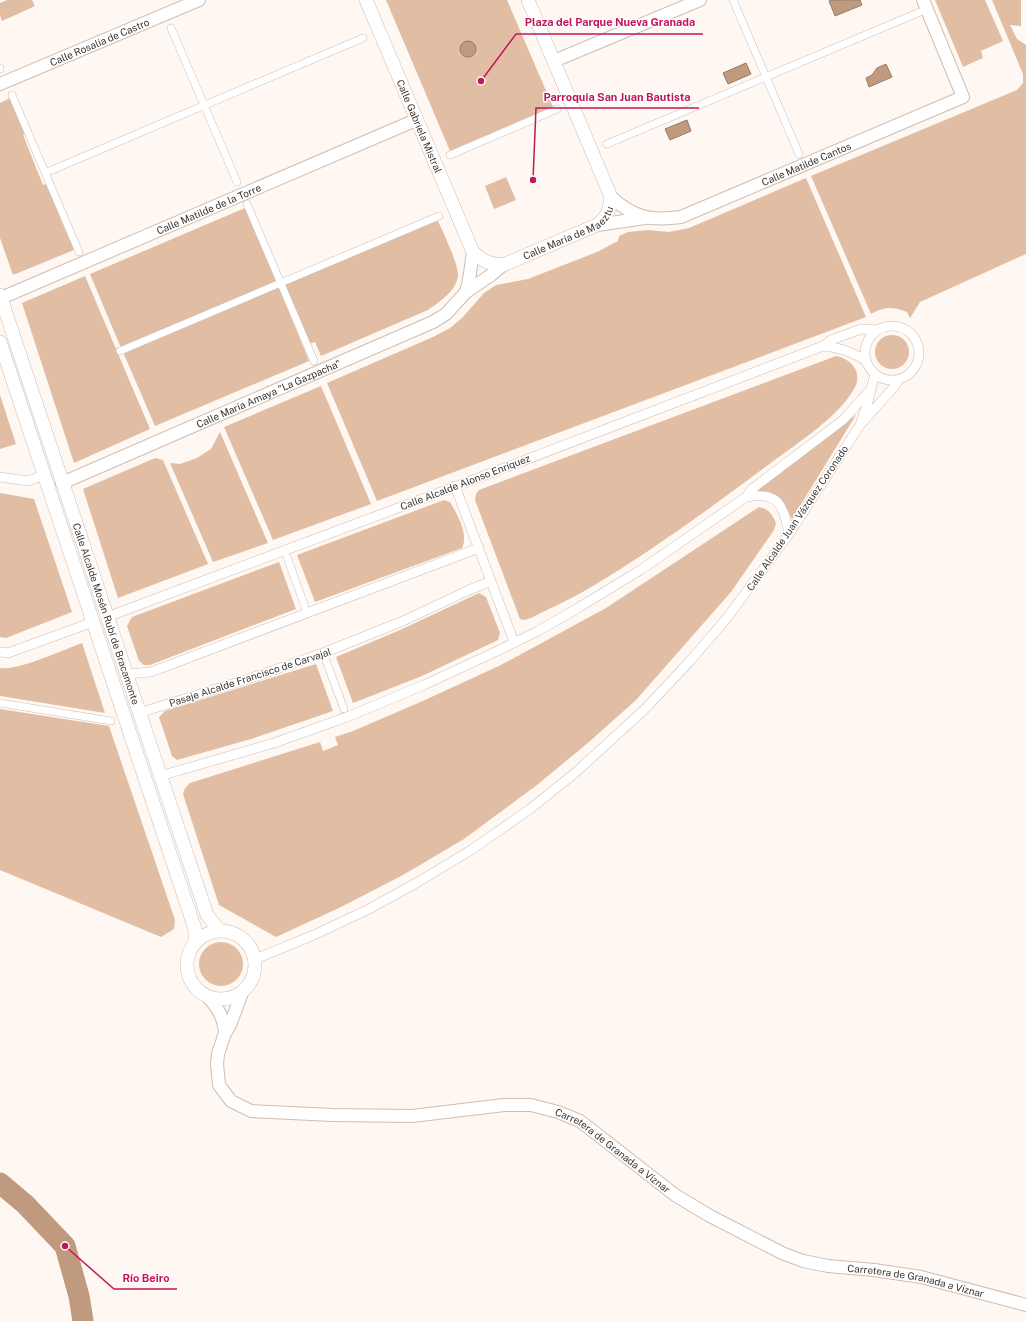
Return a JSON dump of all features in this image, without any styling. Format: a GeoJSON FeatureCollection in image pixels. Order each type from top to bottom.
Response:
{"type":"FeatureCollection","features":[{"type":"Feature","properties":{"kind":"main road","name":"Calle Gabriela Mistral"},"geometry":{"type":"LineString","coordinates":[[365,0],[473,252]]}},
{"type":"Feature","properties":{"kind":"main road","name":"Calle María de Maeztu"},"geometry":{"type":"LineString","coordinates":[[503,264],[597,225],[605,218],[610,209],[611,197],[528,0]]}},
{"type":"Feature","properties":{"kind":"main road"},"geometry":{"type":"LineString","coordinates":[[473,252],[482,261],[491,264],[503,264]]}},
{"type":"Feature","properties":{"kind":"main road","name":"Calle Alcalde Mosén Rubí de Bracamonte"},"geometry":{"type":"LineString","coordinates":[[1,296],[207,915],[219,930]]}},
{"type":"Feature","properties":{"kind":"main road","name":"Calle Alcalde Mosén Rubí de Bracamonte"},"geometry":{"type":"LineString","coordinates":[[0,342],[195,929],[195,942]]}},
{"type":"Feature","properties":{"kind":"main road"},"geometry":{"type":"LineString","coordinates":[[219,930],[234,933],[243,938],[250,945],[255,959],[254,976],[251,983],[242,993],[228,999],[208,997],[200,992],[192,982],[187,971],[187,960],[190,949],[203,935],[212,931],[219,930]]}},
{"type":"Feature","properties":{"kind":"street","name":"Calle Rosalía de Castro"},"geometry":{"type":"LineString","coordinates":[[0,84],[199,0]]}},
{"type":"Feature","properties":{"kind":"street"},"geometry":{"type":"LineString","coordinates":[[554,61],[700,0]]}},
{"type":"Feature","properties":{"kind":"street"},"geometry":{"type":"LineString","coordinates":[[733,0],[799,154]]}},
{"type":"Feature","properties":{"kind":"street"},"geometry":{"type":"LineString","coordinates":[[607,144],[766,76],[925,4]]}},
{"type":"Feature","properties":{"kind":"street","name":"Calle Matilde Cantos"},"geometry":{"type":"LineString","coordinates":[[597,225],[646,217],[662,219],[681,217],[963,97],[925,4]]}},
{"type":"Feature","properties":{"kind":"street"},"geometry":{"type":"LineString","coordinates":[[171,28],[237,182]]}},
{"type":"Feature","properties":{"kind":"street"},"geometry":{"type":"LineString","coordinates":[[45,172],[363,38]]}},
{"type":"Feature","properties":{"kind":"street"},"geometry":{"type":"LineString","coordinates":[[12,95],[78,252]]}},
{"type":"Feature","properties":{"kind":"street"},"geometry":{"type":"LineString","coordinates":[[450,155],[557,109]]}},
{"type":"Feature","properties":{"kind":"street","name":"Calle Matilde de la Torre"},"geometry":{"type":"LineString","coordinates":[[1,296],[416,120]]}},
{"type":"Feature","properties":{"kind":"street","name":"Calle Matilde Cantos"},"geometry":{"type":"LineString","coordinates":[[611,197],[621,206],[646,217]]}},
{"type":"Feature","properties":{"kind":"street"},"geometry":{"type":"LineString","coordinates":[[247,204],[314,361]]}},
{"type":"Feature","properties":{"kind":"street"},"geometry":{"type":"LineString","coordinates":[[120,351],[439,216]]}},
{"type":"Feature","properties":{"kind":"street","name":"Calle María Amaya \"La Gazpacha\""},"geometry":{"type":"LineString","coordinates":[[466,292],[473,252]]}},
{"type":"Feature","properties":{"kind":"street","name":"Calle María Amaya \"La Gazpacha\""},"geometry":{"type":"LineString","coordinates":[[62,483],[433,322],[446,314],[466,292],[503,264]]}},
{"type":"Feature","properties":{"kind":"street"},"geometry":{"type":"LineString","coordinates":[[886,326],[898,326],[909,332],[916,342],[918,353],[918,358],[911,372],[899,379],[889,380],[876,375],[871,371],[866,361],[865,354],[867,341],[877,330],[886,326]]}},
{"type":"Feature","properties":{"kind":"street","name":"Calle Alcalde Alonso Enríquez"},"geometry":{"type":"LineString","coordinates":[[107,617],[823,346],[832,340],[861,329],[877,330]]}},
{"type":"Feature","properties":{"kind":"street","name":"Calle Alcalde Alonso Enríquez"},"geometry":{"type":"LineString","coordinates":[[823,346],[840,348],[855,354],[866,361]]}},
{"type":"Feature","properties":{"kind":"street","name":"Calle Alcalde Juan Vázquez Coronado"},"geometry":{"type":"LineString","coordinates":[[860,426],[868,402],[870,390],[876,375]]}},
{"type":"Feature","properties":{"kind":"street","name":"Calle Alcalde Juan Vázquez Coronado"},"geometry":{"type":"LineString","coordinates":[[255,959],[314,935],[369,909],[418,882],[471,850],[530,809],[576,773],[645,709],[690,661],[727,618],[789,534],[860,426],[894,387],[899,379]]}},
{"type":"Feature","properties":{"kind":"street"},"geometry":{"type":"LineString","coordinates":[[160,776],[274,743],[347,717],[426,684],[538,631],[642,569],[746,497],[752,489],[843,420],[870,390]]}},
{"type":"Feature","properties":{"kind":"street"},"geometry":{"type":"LineString","coordinates":[[0,477],[28,481],[44,475]]}},
{"type":"Feature","properties":{"kind":"street"},"geometry":{"type":"LineString","coordinates":[[455,486],[514,642]]}},
{"type":"Feature","properties":{"kind":"street"},"geometry":{"type":"LineString","coordinates":[[746,497],[757,495],[769,497],[778,502],[783,509],[789,534]]}},
{"type":"Feature","properties":{"kind":"street"},"geometry":{"type":"LineString","coordinates":[[127,674],[151,672],[479,548]]}},
{"type":"Feature","properties":{"kind":"street"},"geometry":{"type":"LineString","coordinates":[[287,557],[305,607]]}},
{"type":"Feature","properties":{"kind":"street","name":"Pasaje Alcalde Francisco de Carvajal"},"geometry":{"type":"LineString","coordinates":[[139,712],[248,679],[323,653],[403,621],[491,581]]}},
{"type":"Feature","properties":{"kind":"street"},"geometry":{"type":"LineString","coordinates":[[0,652],[8,653],[93,622]]}},
{"type":"Feature","properties":{"kind":"street"},"geometry":{"type":"LineString","coordinates":[[325,658],[344,710]]}},
{"type":"Feature","properties":{"kind":"street"},"geometry":{"type":"LineString","coordinates":[[0,703],[111,721]]}},
{"type":"Feature","properties":{"kind":"street","name":"Carretera de Granada a Víznar"},"geometry":{"type":"LineString","coordinates":[[242,993],[230,1025],[225,1033],[218,1054],[217,1064],[219,1084],[231,1101],[251,1111],[332,1115],[412,1116],[504,1105],[531,1105],[558,1112],[580,1121],[675,1195],[710,1216],[782,1253],[803,1261],[828,1266],[874,1270],[921,1277],[1026,1305]]}},
{"type":"Feature","properties":{"kind":"street"},"geometry":{"type":"LineString","coordinates":[[208,997],[220,1011],[225,1033]]}},
{"type":"Feature","properties":{"kind":"shaded area"},"geometry":{"type":"Polygon","coordinates":[[[7,0],[32,0],[35,6],[2,21],[0,15],[0,3],[7,0]]]}},
{"type":"Feature","properties":{"kind":"shaded area"},"geometry":{"type":"Polygon","coordinates":[[[386,0],[507,0],[553,107],[450,151],[386,0]]]}},
{"type":"Feature","properties":{"kind":"shaded area"},"geometry":{"type":"Polygon","coordinates":[[[860,0],[862,5],[835,16],[829,1],[860,0]]]}},
{"type":"Feature","properties":{"kind":"shaded area"},"geometry":{"type":"Polygon","coordinates":[[[935,0],[985,0],[1003,41],[981,51],[983,58],[963,67],[935,0]]]}},
{"type":"Feature","properties":{"kind":"shaded area"},"geometry":{"type":"Polygon","coordinates":[[[992,0],[1021,0],[1021,26],[1010,25],[1017,39],[1026,45],[1026,254],[920,302],[910,318],[907,312],[893,308],[881,310],[871,314],[811,176],[1017,90],[1023,83],[1023,74],[992,0]]]}},
{"type":"Feature","properties":{"kind":"shaded area"},"geometry":{"type":"Polygon","coordinates":[[[468,41],[474,43],[476,49],[474,55],[468,57],[462,55],[460,49],[462,43],[468,41]]]}},
{"type":"Feature","properties":{"kind":"shaded area"},"geometry":{"type":"Polygon","coordinates":[[[746,63],[751,74],[728,84],[723,73],[746,63]]]}},
{"type":"Feature","properties":{"kind":"shaded area"},"geometry":{"type":"Polygon","coordinates":[[[886,64],[892,77],[869,87],[866,78],[872,75],[877,68],[886,64]]]}},
{"type":"Feature","properties":{"kind":"shaded area"},"geometry":{"type":"Polygon","coordinates":[[[10,98],[25,134],[23,135],[43,185],[46,184],[74,250],[13,275],[0,238],[0,103],[10,98]]]}},
{"type":"Feature","properties":{"kind":"shaded area"},"geometry":{"type":"Polygon","coordinates":[[[687,120],[691,131],[670,140],[665,129],[687,120]]]}},
{"type":"Feature","properties":{"kind":"shaded area"},"geometry":{"type":"Polygon","coordinates":[[[506,177],[516,200],[494,209],[485,186],[506,177]]]}},
{"type":"Feature","properties":{"kind":"shaded area"},"geometry":{"type":"Polygon","coordinates":[[[806,178],[866,317],[377,501],[327,383],[433,337],[450,328],[462,318],[484,293],[496,285],[528,279],[597,252],[618,241],[619,236],[628,232],[647,230],[669,232],[689,228],[806,178]]]}},
{"type":"Feature","properties":{"kind":"shaded area"},"geometry":{"type":"Polygon","coordinates":[[[245,208],[276,281],[121,348],[90,274],[245,208]]]}},
{"type":"Feature","properties":{"kind":"shaded area"},"geometry":{"type":"Polygon","coordinates":[[[437,219],[456,263],[458,275],[457,281],[451,291],[442,300],[428,310],[321,356],[315,342],[309,344],[284,284],[437,219]]]}},
{"type":"Feature","properties":{"kind":"shaded area"},"geometry":{"type":"Polygon","coordinates":[[[85,276],[150,429],[74,463],[22,303],[85,276]]]}},
{"type":"Feature","properties":{"kind":"shaded area"},"geometry":{"type":"Polygon","coordinates":[[[275,288],[279,288],[309,361],[155,426],[123,352],[275,288]]]}},
{"type":"Feature","properties":{"kind":"shaded area"},"geometry":{"type":"Polygon","coordinates":[[[889,335],[895,335],[899,336],[906,342],[909,352],[908,359],[902,366],[895,369],[889,369],[885,368],[878,362],[875,355],[875,349],[876,345],[882,338],[889,335]]]}},
{"type":"Feature","properties":{"kind":"shaded area"},"geometry":{"type":"Polygon","coordinates":[[[836,356],[846,360],[854,367],[857,381],[855,387],[840,408],[818,428],[705,512],[659,544],[574,597],[531,618],[524,620],[520,619],[475,500],[476,494],[479,490],[836,356]]]}},
{"type":"Feature","properties":{"kind":"shaded area"},"geometry":{"type":"Polygon","coordinates":[[[321,386],[371,504],[273,540],[224,427],[321,386]]]}},
{"type":"Feature","properties":{"kind":"shaded area"},"geometry":{"type":"Polygon","coordinates":[[[0,395],[16,444],[0,449],[0,395]]]}},
{"type":"Feature","properties":{"kind":"shaded area"},"geometry":{"type":"Polygon","coordinates":[[[856,415],[792,519],[785,506],[778,498],[768,493],[754,491],[856,415]]]}},
{"type":"Feature","properties":{"kind":"shaded area"},"geometry":{"type":"Polygon","coordinates":[[[220,432],[268,543],[213,562],[170,463],[180,464],[197,458],[211,449],[220,432]]]}},
{"type":"Feature","properties":{"kind":"shaded area"},"geometry":{"type":"Polygon","coordinates":[[[155,458],[163,460],[208,564],[118,598],[83,489],[155,458]]]}},
{"type":"Feature","properties":{"kind":"shaded area"},"geometry":{"type":"Polygon","coordinates":[[[0,493],[34,499],[72,612],[6,638],[0,637],[0,493]]]}},
{"type":"Feature","properties":{"kind":"shaded area"},"geometry":{"type":"Polygon","coordinates":[[[444,500],[450,502],[461,524],[464,537],[462,548],[315,602],[297,555],[444,500]]]}},
{"type":"Feature","properties":{"kind":"shaded area"},"geometry":{"type":"Polygon","coordinates":[[[759,507],[765,509],[772,515],[776,523],[774,530],[731,592],[636,700],[589,742],[537,785],[464,839],[403,875],[341,907],[276,937],[219,905],[183,794],[185,788],[190,783],[320,742],[323,751],[338,745],[335,737],[353,731],[425,700],[501,665],[606,608],[759,507]]]}},
{"type":"Feature","properties":{"kind":"shaded area"},"geometry":{"type":"Polygon","coordinates":[[[279,562],[296,609],[150,665],[144,665],[139,661],[127,626],[132,617],[279,562]]]}},
{"type":"Feature","properties":{"kind":"shaded area"},"geometry":{"type":"Polygon","coordinates":[[[479,593],[486,597],[500,633],[498,640],[422,676],[353,703],[336,657],[400,630],[479,593]]]}},
{"type":"Feature","properties":{"kind":"shaded area"},"geometry":{"type":"Polygon","coordinates":[[[82,643],[105,713],[0,696],[0,668],[8,668],[29,663],[82,643]]]}},
{"type":"Feature","properties":{"kind":"shaded area"},"geometry":{"type":"Polygon","coordinates":[[[316,664],[333,711],[251,739],[177,760],[172,756],[159,717],[165,711],[316,664]]]}},
{"type":"Feature","properties":{"kind":"shaded area"},"geometry":{"type":"Polygon","coordinates":[[[0,709],[109,726],[175,920],[174,929],[161,937],[0,870],[0,709]]]}},
{"type":"Feature","properties":{"kind":"shaded area"},"geometry":{"type":"Polygon","coordinates":[[[217,942],[225,942],[237,948],[243,960],[243,968],[237,980],[225,986],[217,986],[205,980],[199,968],[199,960],[205,948],[217,942]]]}},
{"type":"Feature","properties":{"kind":"waterway"},"geometry":{"type":"LineString","coordinates":[[0,1183],[25,1204],[65,1246],[79,1296],[83,1321]]}},
{"type":"Feature","properties":{"kind":"place","name":"Plaza del Parque Nueva Granada"},"geometry":{"type":"Point","coordinates":[481,81]}},
{"type":"Feature","properties":{"kind":"place","name":"Parroquia San Juan Bautista"},"geometry":{"type":"Point","coordinates":[533,180]}},
{"type":"Feature","properties":{"kind":"place","name":"Río Beiro"},"geometry":{"type":"Point","coordinates":[65,1246]}}]}
